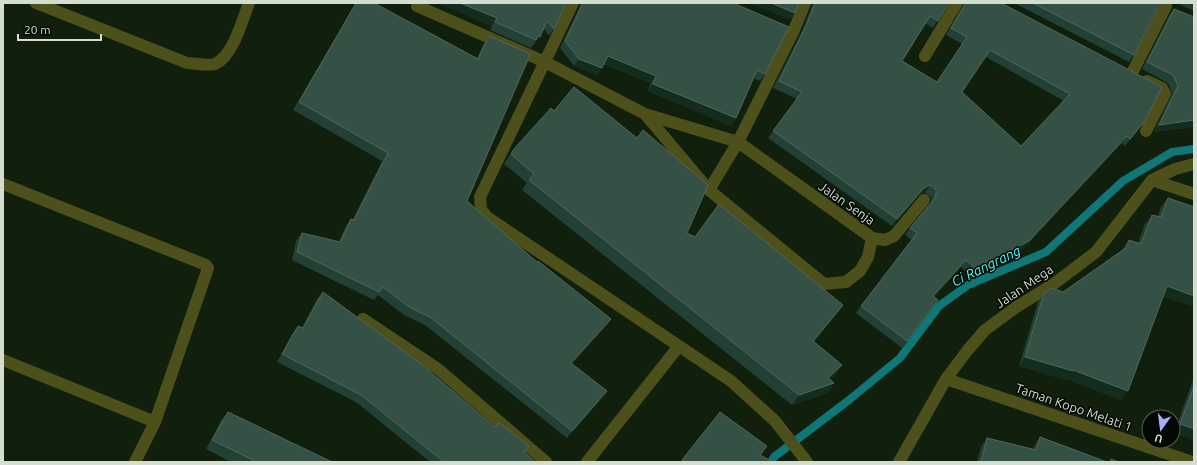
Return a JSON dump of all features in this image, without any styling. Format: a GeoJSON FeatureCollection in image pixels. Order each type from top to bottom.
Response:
{"type":"FeatureCollection","features":[{"type":"Feature","properties":{"kind":"street"},"geometry":{"type":"LineString","coordinates":[[36,3],[187,63],[214,65],[225,57],[230,49],[249,3]]}},
{"type":"Feature","properties":{"kind":"street"},"geometry":{"type":"LineString","coordinates":[[573,3],[480,197],[481,209],[487,217],[731,381],[775,421],[805,459]]}},
{"type":"Feature","properties":{"kind":"street"},"geometry":{"type":"LineString","coordinates":[[709,190],[738,142],[790,29],[805,3]]}},
{"type":"Feature","properties":{"kind":"street"},"geometry":{"type":"LineString","coordinates":[[925,56],[957,3]]}},
{"type":"Feature","properties":{"kind":"street","name":"Jalan Senja"},"geometry":{"type":"LineString","coordinates":[[417,6],[545,62],[645,114],[738,142],[872,238],[868,257],[860,271],[846,282],[824,284],[709,190],[645,114]]}},
{"type":"Feature","properties":{"kind":"street"},"geometry":{"type":"LineString","coordinates":[[1132,73],[1166,6]]}},
{"type":"Feature","properties":{"kind":"street"},"geometry":{"type":"LineString","coordinates":[[1120,67],[1164,90],[1164,94],[1146,131]]}},
{"type":"Feature","properties":{"kind":"street","name":"Jalan Mega"},"geometry":{"type":"LineString","coordinates":[[899,462],[946,379],[985,330],[1015,308],[1056,283],[1096,252],[1152,180],[1175,169],[1194,164]]}},
{"type":"Feature","properties":{"kind":"street"},"geometry":{"type":"LineString","coordinates":[[1152,180],[1194,194]]}},
{"type":"Feature","properties":{"kind":"street"},"geometry":{"type":"LineString","coordinates":[[3,184],[177,252],[206,265],[208,268],[155,422],[135,462]]}},
{"type":"Feature","properties":{"kind":"street"},"geometry":{"type":"LineString","coordinates":[[872,238],[885,240],[894,236],[924,200]]}},
{"type":"Feature","properties":{"kind":"street"},"geometry":{"type":"LineString","coordinates":[[363,319],[438,370],[546,462]]}},
{"type":"Feature","properties":{"kind":"street"},"geometry":{"type":"LineString","coordinates":[[587,462],[679,346]]}},
{"type":"Feature","properties":{"kind":"street"},"geometry":{"type":"LineString","coordinates":[[3,360],[155,422]]}},
{"type":"Feature","properties":{"kind":"street","name":"Taman Kopo Melati 1"},"geometry":{"type":"LineString","coordinates":[[946,379],[1192,462]]}},
{"type":"Feature","properties":{"kind":"building"},"geometry":{"type":"Polygon","coordinates":[[[356,3],[374,3],[478,59],[489,36],[530,55],[467,201],[537,262],[538,261],[611,319],[571,363],[607,391],[572,431],[430,317],[409,307],[383,287],[379,292],[297,252],[302,233],[340,242],[351,219],[354,220],[388,153],[299,102],[356,3]]]}},
{"type":"Feature","properties":{"kind":"building"},"geometry":{"type":"Polygon","coordinates":[[[460,3],[566,3],[554,29],[547,21],[540,37],[538,36],[536,40],[495,22],[497,18],[460,3]]]}},
{"type":"Feature","properties":{"kind":"building"},"geometry":{"type":"Polygon","coordinates":[[[583,3],[733,3],[789,27],[765,74],[757,70],[736,118],[653,84],[656,76],[608,56],[602,68],[579,59],[565,41],[583,3]]]}},
{"type":"Feature","properties":{"kind":"building"},"geometry":{"type":"Polygon","coordinates":[[[771,3],[799,3],[795,13],[771,3]]]}},
{"type":"Feature","properties":{"kind":"building"},"geometry":{"type":"Polygon","coordinates":[[[815,3],[949,3],[938,21],[930,16],[902,61],[937,82],[967,37],[951,28],[966,3],[1001,3],[1162,87],[1144,122],[1130,139],[1127,136],[1029,241],[976,269],[966,260],[933,296],[938,300],[907,341],[861,306],[917,233],[910,228],[935,198],[936,190],[930,185],[924,188],[897,219],[773,131],[802,92],[779,81],[806,26],[815,3]],[[990,50],[962,92],[1021,146],[1070,94],[990,50]]]}},
{"type":"Feature","properties":{"kind":"building"},"geometry":{"type":"Polygon","coordinates":[[[1033,3],[1160,3],[1134,55],[1033,3]]]}},
{"type":"Feature","properties":{"kind":"building"},"geometry":{"type":"Polygon","coordinates":[[[1174,9],[1194,17],[1194,120],[1159,125],[1178,86],[1171,74],[1147,62],[1174,9]]]}},
{"type":"Feature","properties":{"kind":"building"},"geometry":{"type":"Polygon","coordinates":[[[574,87],[637,138],[643,130],[708,185],[687,233],[695,237],[719,204],[843,305],[813,341],[842,365],[828,378],[834,383],[799,395],[529,180],[534,174],[511,154],[551,108],[554,111],[574,87]]]}},
{"type":"Feature","properties":{"kind":"building"},"geometry":{"type":"Polygon","coordinates":[[[1168,198],[1194,207],[1194,296],[1167,286],[1128,391],[1073,370],[1025,357],[1044,293],[1052,288],[1063,292],[1126,248],[1129,240],[1141,244],[1152,215],[1161,217],[1168,198]]]}},
{"type":"Feature","properties":{"kind":"building"},"geometry":{"type":"Polygon","coordinates":[[[323,292],[421,364],[495,427],[499,423],[529,446],[524,452],[535,462],[444,462],[361,395],[282,354],[298,326],[303,328],[323,292]]]}},
{"type":"Feature","properties":{"kind":"building"},"geometry":{"type":"Polygon","coordinates":[[[1194,386],[1194,429],[1181,424],[1194,386]]]}},
{"type":"Feature","properties":{"kind":"building"},"geometry":{"type":"Polygon","coordinates":[[[228,412],[332,462],[257,462],[212,440],[228,412]]]}},
{"type":"Feature","properties":{"kind":"building"},"geometry":{"type":"Polygon","coordinates":[[[720,412],[767,446],[760,455],[773,462],[686,462],[682,460],[720,412]]]}},
{"type":"Feature","properties":{"kind":"building"},"geometry":{"type":"Polygon","coordinates":[[[1040,437],[1107,462],[981,462],[987,438],[1036,450],[1040,437]]]}},
{"type":"Feature","properties":{"kind":"building"},"geometry":{"type":"Polygon","coordinates":[[[1111,459],[1119,462],[1110,462],[1111,459]]]}},
{"type":"Feature","properties":{"kind":"waterway","name":"Ci Rangrang"},"geometry":{"type":"LineString","coordinates":[[771,462],[774,457],[849,400],[900,358],[939,306],[968,285],[1046,252],[1123,181],[1172,152],[1194,149]]}}]}
